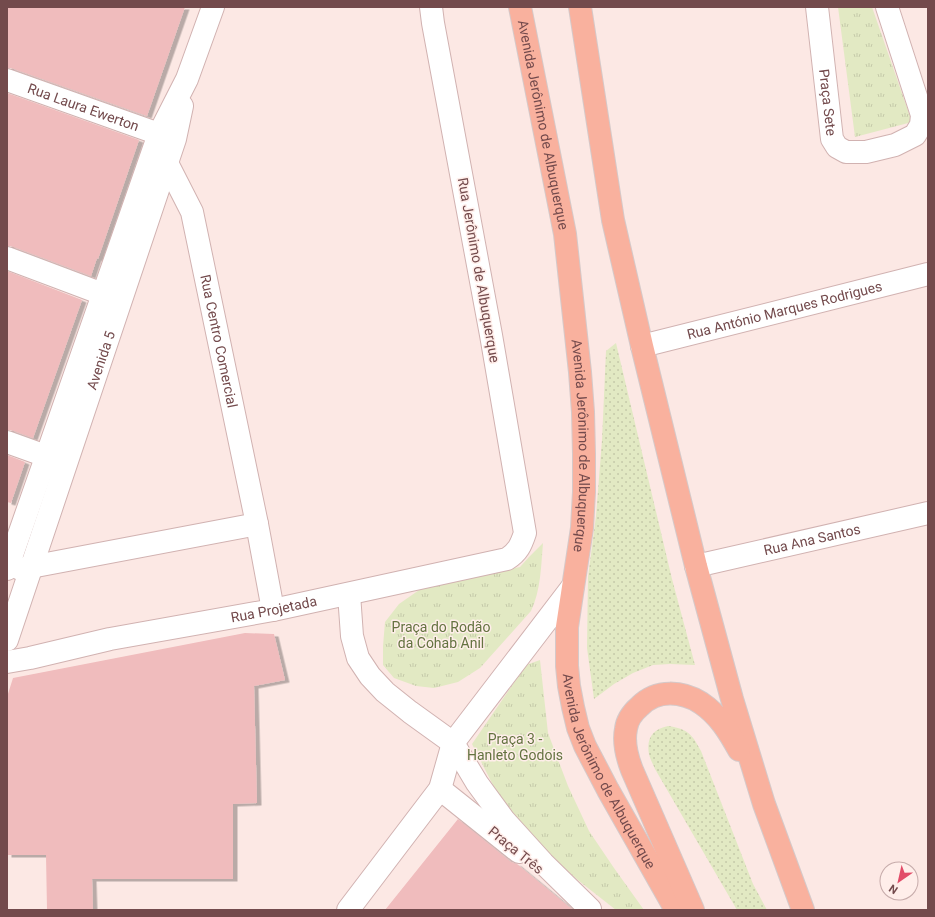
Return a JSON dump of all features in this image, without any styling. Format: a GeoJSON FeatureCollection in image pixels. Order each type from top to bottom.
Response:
{"type":"FeatureCollection","features":[{"type":"Feature","properties":{"kind":"main road","name":"Avenida Jerônimo de Albuquerque"},"geometry":{"type":"LineString","coordinates":[[520,7],[565,234],[583,412],[584,492],[582,528],[567,627],[567,666],[569,686],[578,728],[594,766],[676,910]]}},
{"type":"Feature","properties":{"kind":"main road"},"geometry":{"type":"LineString","coordinates":[[580,7],[613,220],[696,566],[732,699],[764,804],[802,910]]}},
{"type":"Feature","properties":{"kind":"main road"},"geometry":{"type":"LineString","coordinates":[[693,910],[628,758],[624,737],[629,718],[635,710],[649,698],[665,693],[679,694],[692,698],[702,704],[721,720],[730,734],[740,751],[764,804]]}},
{"type":"Feature","properties":{"kind":"street","name":"Avenida 5"},"geometry":{"type":"LineString","coordinates":[[7,640],[12,608],[32,566],[159,134],[187,79],[213,7]]}},
{"type":"Feature","properties":{"kind":"street","name":"Rua Jerônimo de Albuquerque"},"geometry":{"type":"LineString","coordinates":[[431,7],[434,31],[491,335],[525,533]]}},
{"type":"Feature","properties":{"kind":"street","name":"Praça Sete"},"geometry":{"type":"LineString","coordinates":[[817,7],[832,139],[837,147],[846,152],[866,152],[895,145],[915,136],[921,125],[922,115],[887,7]]}},
{"type":"Feature","properties":{"kind":"street","name":"Avenida 5"},"geometry":{"type":"LineString","coordinates":[[7,568],[46,456],[167,163],[175,139],[187,79]]}},
{"type":"Feature","properties":{"kind":"street","name":"Rua Laura Ewerton"},"geometry":{"type":"LineString","coordinates":[[7,80],[159,134]]}},
{"type":"Feature","properties":{"kind":"street","name":"Rua Centro Comercial"},"geometry":{"type":"LineString","coordinates":[[167,163],[192,212],[257,524],[273,610]]}},
{"type":"Feature","properties":{"kind":"street"},"geometry":{"type":"LineString","coordinates":[[7,258],[112,297]]}},
{"type":"Feature","properties":{"kind":"street","name":"Rua António Marques Rodrigues"},"geometry":{"type":"LineString","coordinates":[[642,346],[928,274]]}},
{"type":"Feature","properties":{"kind":"street"},"geometry":{"type":"LineString","coordinates":[[7,442],[46,456]]}},
{"type":"Feature","properties":{"kind":"street","name":"Rua Ana Santos"},"geometry":{"type":"LineString","coordinates":[[696,566],[928,513]]}},
{"type":"Feature","properties":{"kind":"street"},"geometry":{"type":"LineString","coordinates":[[7,572],[257,524]]}},
{"type":"Feature","properties":{"kind":"street","name":"Rua Projetada"},"geometry":{"type":"LineString","coordinates":[[7,662],[110,639],[273,610],[507,559],[514,554],[520,546],[525,533]]}},
{"type":"Feature","properties":{"kind":"street"},"geometry":{"type":"LineString","coordinates":[[348,910],[440,789],[453,743],[573,586]]}},
{"type":"Feature","properties":{"kind":"street"},"geometry":{"type":"LineString","coordinates":[[349,594],[352,636],[358,658],[370,676],[385,692],[453,743],[477,784],[504,820],[543,863],[590,910]]}},
{"type":"Feature","properties":{"kind":"street","name":"Praça Três"},"geometry":{"type":"LineString","coordinates":[[440,789],[590,910]]}},
{"type":"Feature","properties":{"kind":"green space"},"geometry":{"type":"Polygon","coordinates":[[[838,7],[872,7],[912,122],[855,137],[838,7]]]}},
{"type":"Feature","properties":{"kind":"green space"},"geometry":{"type":"Polygon","coordinates":[[[616,343],[672,579],[695,665],[653,665],[633,673],[614,684],[594,699],[587,648],[588,577],[596,516],[602,440],[606,351],[616,343]]]}},
{"type":"Feature","properties":{"kind":"green space","name":"Praça do Rodão da Cohab Anil"},"geometry":{"type":"Polygon","coordinates":[[[543,543],[539,586],[531,611],[480,668],[458,682],[434,688],[416,686],[394,678],[383,665],[385,622],[399,604],[422,588],[520,567],[543,543]]]}},
{"type":"Feature","properties":{"kind":"green space","name":"Praça 3 - Hanleto Godois"},"geometry":{"type":"Polygon","coordinates":[[[540,660],[548,733],[568,786],[589,831],[644,910],[616,910],[554,859],[514,817],[494,787],[472,744],[526,665],[540,660]]]}},
{"type":"Feature","properties":{"kind":"green space"},"geometry":{"type":"Polygon","coordinates":[[[668,726],[689,733],[701,751],[753,884],[767,910],[737,910],[655,769],[648,748],[650,739],[658,729],[668,726]]]}},
{"type":"Feature","properties":{"kind":"building"},"geometry":{"type":"Polygon","coordinates":[[[7,7],[185,7],[147,116],[11,68],[7,68],[7,7]]]}},
{"type":"Feature","properties":{"kind":"building"},"geometry":{"type":"Polygon","coordinates":[[[7,93],[139,140],[91,276],[11,246],[7,246],[7,93]]]}},
{"type":"Feature","properties":{"kind":"building"},"geometry":{"type":"Polygon","coordinates":[[[7,271],[82,300],[33,438],[7,430],[7,271]]]}},
{"type":"Feature","properties":{"kind":"building"},"geometry":{"type":"Polygon","coordinates":[[[7,455],[25,462],[11,503],[7,502],[7,455]]]}},
{"type":"Feature","properties":{"kind":"building"},"geometry":{"type":"Polygon","coordinates":[[[245,633],[274,634],[285,680],[254,686],[257,803],[233,804],[233,879],[92,879],[93,910],[47,910],[46,855],[7,855],[7,697],[13,678],[245,633]]]}},
{"type":"Feature","properties":{"kind":"building"},"geometry":{"type":"Polygon","coordinates":[[[458,819],[511,862],[517,864],[573,910],[385,910],[458,819]]]}}]}
